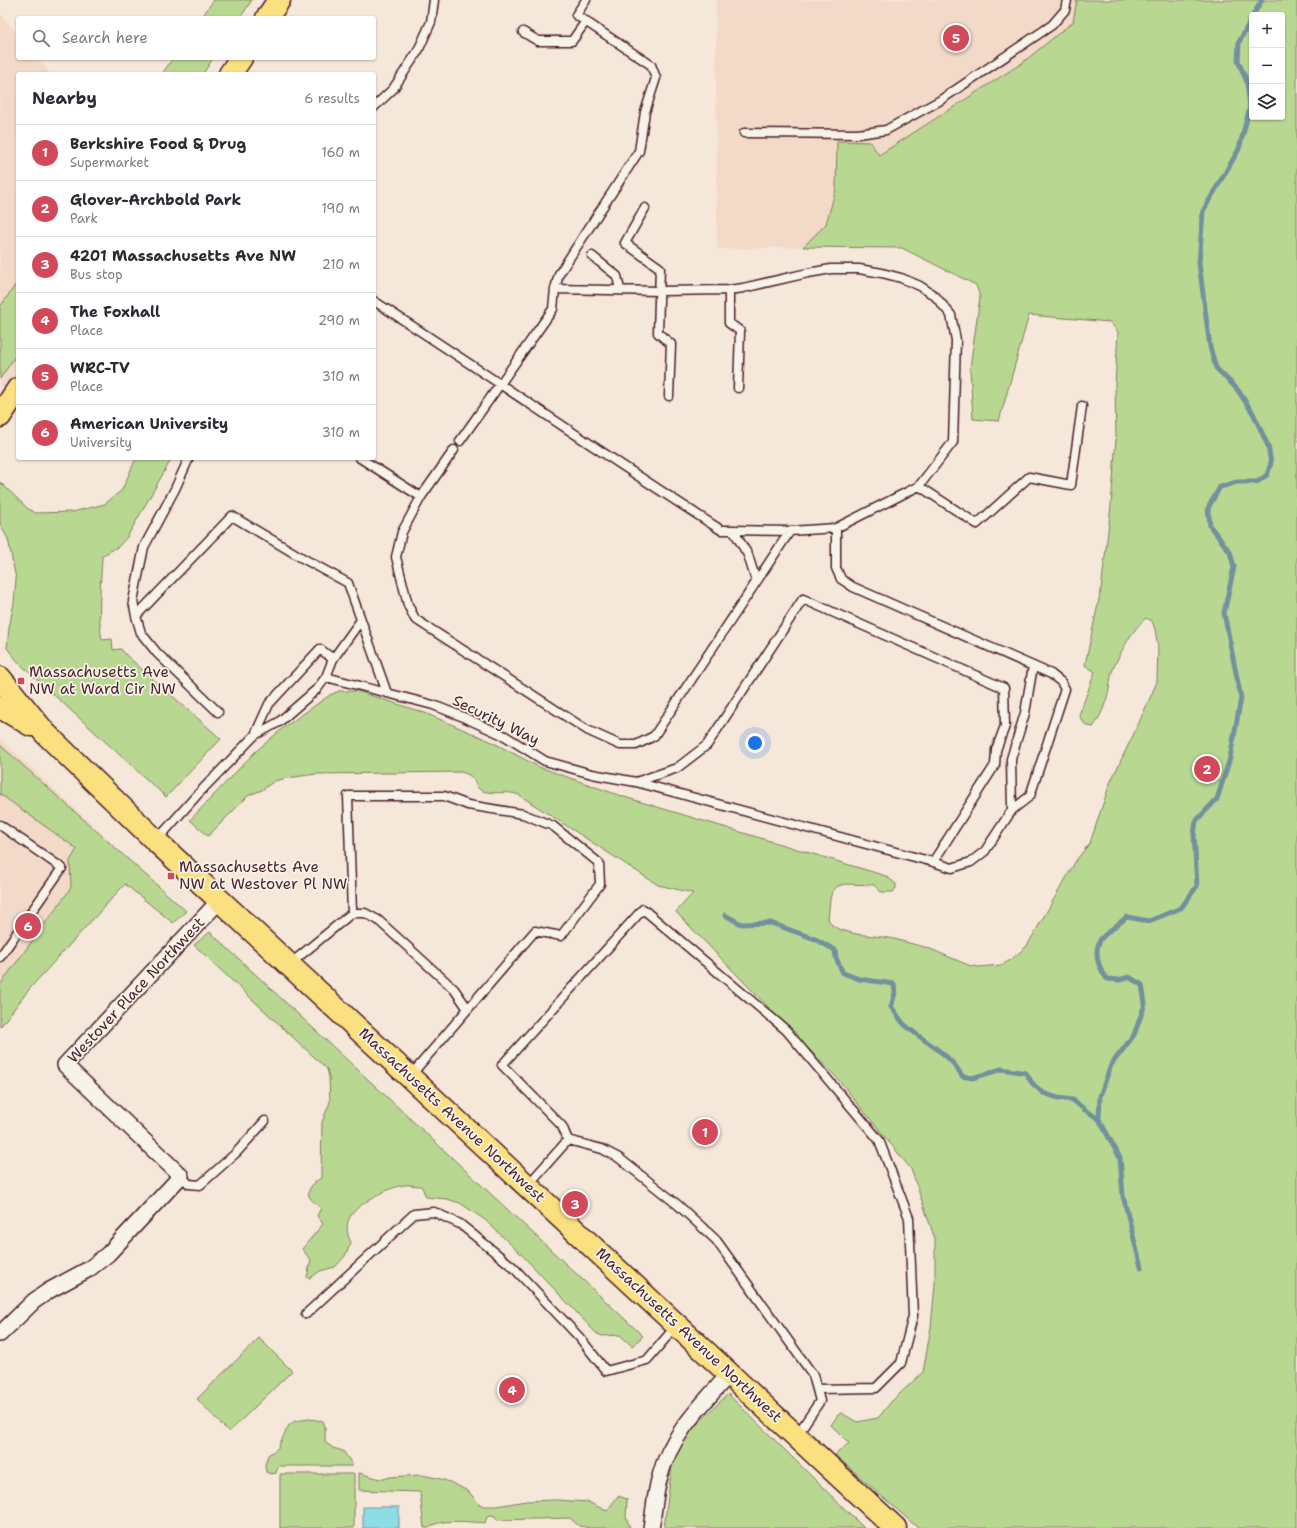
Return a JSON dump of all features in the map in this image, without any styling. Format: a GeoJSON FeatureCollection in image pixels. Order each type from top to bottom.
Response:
{"type":"FeatureCollection","features":[{"type":"Feature","properties":{"kind":"main road"},"geometry":{"type":"LineString","coordinates":[[269,16],[279,0]]}},
{"type":"Feature","properties":{"kind":"main road"},"geometry":{"type":"LineString","coordinates":[[231,72],[240,60]]}},
{"type":"Feature","properties":{"kind":"main road"},"geometry":{"type":"LineString","coordinates":[[0,416],[16,392]]}},
{"type":"Feature","properties":{"kind":"main road","name":"Massachusetts Avenue Northwest"},"geometry":{"type":"LineString","coordinates":[[0,678],[45,733],[156,841],[896,1528]]}},
{"type":"Feature","properties":{"kind":"main road","name":"Massachusetts Avenue Northwest"},"geometry":{"type":"LineString","coordinates":[[0,706],[45,733]]}},
{"type":"Feature","properties":{"kind":"street","name":"Westover Place Northwest"},"geometry":{"type":"LineString","coordinates":[[181,1176],[65,1065],[220,900]]}},
{"type":"Feature","properties":{"kind":"street"},"geometry":{"type":"LineString","coordinates":[[0,1334],[34,1301],[50,1290],[89,1269],[108,1254],[181,1176]]}},
{"type":"Feature","properties":{"kind":"street"},"geometry":{"type":"LineString","coordinates":[[651,1528],[660,1476],[673,1443],[695,1412],[730,1373]]}},
{"type":"Feature","properties":{"kind":"lane"},"geometry":{"type":"LineString","coordinates":[[376,105],[393,88],[418,51],[430,22],[434,0]]}},
{"type":"Feature","properties":{"kind":"lane"},"geometry":{"type":"LineString","coordinates":[[460,441],[553,309],[555,289],[559,274],[566,261],[639,151],[645,112],[656,78],[651,65],[576,15],[586,0]]}},
{"type":"Feature","properties":{"kind":"lane"},"geometry":{"type":"LineString","coordinates":[[744,133],[858,134],[886,130],[939,101],[1052,25],[1065,10],[1067,0]]}},
{"type":"Feature","properties":{"kind":"lane"},"geometry":{"type":"LineString","coordinates":[[523,32],[538,41],[572,41],[586,21]]}},
{"type":"Feature","properties":{"kind":"lane"},"geometry":{"type":"LineString","coordinates":[[645,208],[625,243],[660,268],[658,333],[671,344],[669,396]]}},
{"type":"Feature","properties":{"kind":"lane"},"geometry":{"type":"LineString","coordinates":[[592,256],[617,276],[620,290]]}},
{"type":"Feature","properties":{"kind":"lane"},"geometry":{"type":"LineString","coordinates":[[376,302],[501,383],[614,461],[721,530],[790,531],[836,528],[919,486],[953,442],[956,340],[951,316],[936,296],[920,286],[901,278],[882,272],[859,269],[831,269],[808,272],[729,290],[660,291],[555,289]]}},
{"type":"Feature","properties":{"kind":"lane"},"geometry":{"type":"LineString","coordinates":[[729,290],[729,323],[740,331],[738,388]]}},
{"type":"Feature","properties":{"kind":"lane"},"geometry":{"type":"LineString","coordinates":[[919,486],[977,524],[1029,477],[1071,485],[1082,406]]}},
{"type":"Feature","properties":{"kind":"lane"},"geometry":{"type":"LineString","coordinates":[[454,450],[421,497],[402,532],[396,557],[408,606],[415,619],[587,730],[620,745],[636,745],[654,736],[790,531]]}},
{"type":"Feature","properties":{"kind":"lane"},"geometry":{"type":"LineString","coordinates":[[188,460],[175,489],[144,547],[133,601],[141,633],[157,653],[218,712]]}},
{"type":"Feature","properties":{"kind":"lane"},"geometry":{"type":"LineString","coordinates":[[363,460],[421,497]]}},
{"type":"Feature","properties":{"kind":"lane"},"geometry":{"type":"LineString","coordinates":[[136,616],[232,516],[304,559],[348,583],[387,693]]}},
{"type":"Feature","properties":{"kind":"lane"},"geometry":{"type":"LineString","coordinates":[[636,782],[952,868],[971,862],[985,851],[1012,810],[1030,796],[1065,689],[1060,682],[1051,674],[853,587],[841,579],[836,568],[836,528]]}},
{"type":"Feature","properties":{"kind":"lane"},"geometry":{"type":"LineString","coordinates":[[733,530],[748,555],[756,581]]}},
{"type":"Feature","properties":{"kind":"lane","name":"Security Way"},"geometry":{"type":"LineString","coordinates":[[326,677],[433,705],[505,736],[545,761],[592,774],[636,782],[677,768],[707,745],[803,599],[1004,688],[1005,726],[996,750],[995,765],[933,862]]}},
{"type":"Feature","properties":{"kind":"lane"},"geometry":{"type":"LineString","coordinates":[[156,841],[197,795],[255,735],[279,722],[317,689],[326,677],[333,659],[361,620]]}},
{"type":"Feature","properties":{"kind":"lane"},"geometry":{"type":"LineString","coordinates":[[255,735],[269,704],[320,650],[333,659]]}},
{"type":"Feature","properties":{"kind":"lane"},"geometry":{"type":"LineString","coordinates":[[1012,810],[1011,759],[1024,713],[1033,666]]}},
{"type":"Feature","properties":{"kind":"lane"},"geometry":{"type":"LineString","coordinates":[[352,913],[348,796],[444,796],[468,805],[523,814],[553,826],[599,863],[600,884],[560,936],[536,931],[410,1076]]}},
{"type":"Feature","properties":{"kind":"lane"},"geometry":{"type":"LineString","coordinates":[[0,826],[62,868],[0,957]]}},
{"type":"Feature","properties":{"kind":"lane"},"geometry":{"type":"LineString","coordinates":[[568,1140],[562,1126],[502,1065],[643,909],[786,1030],[879,1140],[909,1218],[913,1316],[901,1363],[876,1388],[817,1389]]}},
{"type":"Feature","properties":{"kind":"lane"},"geometry":{"type":"LineString","coordinates":[[289,964],[352,913],[365,913],[378,920],[454,989],[468,1010]]}},
{"type":"Feature","properties":{"kind":"lane"},"geometry":{"type":"LineString","coordinates":[[181,1176],[189,1184],[200,1186],[236,1153],[265,1120]]}},
{"type":"Feature","properties":{"kind":"lane"},"geometry":{"type":"LineString","coordinates":[[528,1185],[568,1140]]}},
{"type":"Feature","properties":{"kind":"lane"},"geometry":{"type":"LineString","coordinates":[[568,1140],[602,1149],[619,1158],[678,1205],[716,1240],[813,1375],[820,1401],[797,1436]]}},
{"type":"Feature","properties":{"kind":"lane"},"geometry":{"type":"LineString","coordinates":[[306,1314],[414,1214],[434,1212],[460,1224],[513,1267],[580,1338],[606,1371],[647,1360],[677,1324]]}},
{"type":"Feature","properties":{"kind":"shaded area"},"geometry":{"type":"Polygon","coordinates":[[[716,0],[1080,0],[1076,21],[1022,63],[878,156],[837,141],[836,189],[825,227],[803,247],[717,249],[716,0]]]}},
{"type":"Feature","properties":{"kind":"shaded area"},"geometry":{"type":"Polygon","coordinates":[[[0,13],[16,33],[16,60],[39,60],[48,72],[16,72],[16,392],[0,416],[0,13]]]}},
{"type":"Feature","properties":{"kind":"shaded area"},"geometry":{"type":"Polygon","coordinates":[[[0,739],[110,841],[0,1010],[0,739]]]}},
{"type":"Feature","properties":{"kind":"green space"},"geometry":{"type":"Polygon","coordinates":[[[214,0],[252,0],[241,16],[202,16],[214,0]]]}},
{"type":"Feature","properties":{"kind":"green space"},"geometry":{"type":"Polygon","coordinates":[[[1077,0],[1297,0],[1297,1528],[918,1528],[835,1455],[849,1443],[831,1425],[838,1415],[841,1413],[857,1422],[878,1418],[891,1402],[923,1372],[931,1327],[935,1284],[935,1239],[911,1169],[837,1078],[676,912],[693,893],[658,885],[519,795],[483,791],[470,776],[460,772],[316,774],[287,778],[274,781],[262,790],[249,795],[208,836],[190,820],[255,752],[283,728],[330,695],[339,691],[357,691],[425,713],[490,741],[539,767],[621,796],[886,876],[896,884],[896,888],[893,892],[881,892],[874,885],[846,884],[838,886],[832,892],[828,919],[832,925],[838,929],[856,934],[890,938],[928,948],[968,965],[978,967],[1001,965],[1011,960],[1027,946],[1077,859],[1090,843],[1110,783],[1157,682],[1158,648],[1155,629],[1152,621],[1146,618],[1131,635],[1118,658],[1112,672],[1109,691],[1105,703],[1096,723],[1093,727],[1088,726],[1084,724],[1079,715],[1095,672],[1085,665],[1101,590],[1111,506],[1116,439],[1115,385],[1118,332],[1110,322],[1029,315],[999,421],[973,419],[970,368],[980,297],[976,285],[902,248],[803,247],[826,224],[836,189],[837,141],[870,142],[879,155],[1022,63],[1073,22],[1077,0]]]}},
{"type":"Feature","properties":{"kind":"green space"},"geometry":{"type":"Polygon","coordinates":[[[172,60],[212,60],[204,72],[163,72],[172,60]]]}},
{"type":"Feature","properties":{"kind":"green space"},"geometry":{"type":"Polygon","coordinates":[[[16,284],[16,355],[0,379],[0,307],[16,284]]]}},
{"type":"Feature","properties":{"kind":"green space"},"geometry":{"type":"Polygon","coordinates":[[[135,460],[171,460],[127,537],[119,546],[102,556],[100,610],[102,640],[112,639],[113,650],[121,649],[221,739],[166,797],[19,663],[7,648],[16,579],[8,539],[0,524],[0,482],[27,508],[35,513],[72,512],[105,504],[122,490],[135,460]]]}},
{"type":"Feature","properties":{"kind":"green space"},"geometry":{"type":"Polygon","coordinates":[[[0,745],[186,911],[173,923],[125,884],[31,987],[0,1027],[0,985],[71,888],[70,861],[77,849],[0,794],[0,745]]]}},
{"type":"Feature","properties":{"kind":"green space"},"geometry":{"type":"Polygon","coordinates":[[[210,932],[643,1336],[632,1346],[620,1335],[603,1336],[597,1334],[521,1254],[485,1220],[460,1203],[447,1199],[426,1197],[422,1187],[420,1186],[398,1186],[381,1193],[358,1208],[352,1214],[347,1225],[347,1231],[351,1243],[345,1256],[335,1267],[320,1271],[309,1279],[307,1277],[311,1260],[302,1249],[323,1224],[317,1216],[321,1208],[311,1199],[308,1193],[312,1186],[321,1178],[322,1122],[330,1102],[329,1077],[327,1069],[194,945],[210,932]]]}},
{"type":"Feature","properties":{"kind":"green space"},"geometry":{"type":"Polygon","coordinates":[[[259,1338],[292,1371],[229,1432],[197,1399],[259,1338]]]}},
{"type":"Feature","properties":{"kind":"green space"},"geometry":{"type":"Polygon","coordinates":[[[728,1394],[864,1528],[664,1528],[672,1465],[683,1438],[728,1394]]]}},
{"type":"Feature","properties":{"kind":"green space"},"geometry":{"type":"Polygon","coordinates":[[[309,1419],[323,1421],[325,1427],[325,1442],[333,1448],[343,1451],[352,1466],[280,1466],[278,1467],[276,1473],[271,1474],[266,1472],[265,1465],[268,1455],[277,1449],[289,1425],[295,1421],[309,1419]]]}},
{"type":"Feature","properties":{"kind":"green space"},"geometry":{"type":"Polygon","coordinates":[[[359,1473],[380,1479],[421,1475],[437,1478],[450,1482],[468,1491],[479,1504],[484,1506],[497,1506],[526,1501],[556,1500],[588,1502],[607,1511],[618,1496],[627,1499],[626,1517],[630,1528],[590,1528],[579,1526],[570,1518],[497,1520],[495,1516],[490,1515],[487,1517],[485,1523],[447,1522],[433,1525],[429,1528],[424,1528],[420,1492],[359,1490],[359,1473]]]}},
{"type":"Feature","properties":{"kind":"green space"},"geometry":{"type":"Polygon","coordinates":[[[280,1474],[354,1474],[354,1528],[280,1528],[280,1474]]]}},
{"type":"Feature","properties":{"kind":"water"},"geometry":{"type":"Polygon","coordinates":[[[363,1507],[399,1507],[399,1528],[363,1528],[363,1507]]]}},
{"type":"Feature","properties":{"kind":"waterway"},"geometry":{"type":"LineString","coordinates":[[1255,12],[1262,0]]}},
{"type":"Feature","properties":{"kind":"waterway"},"geometry":{"type":"LineString","coordinates":[[1141,1267],[1123,1196],[1120,1158],[1099,1119],[1100,1096],[1111,1065],[1134,1035],[1145,1004],[1142,985],[1129,977],[1119,980],[1107,979],[1099,966],[1097,950],[1100,940],[1127,917],[1149,921],[1181,908],[1197,886],[1194,834],[1196,821],[1217,799],[1230,758],[1241,698],[1224,613],[1234,567],[1230,552],[1210,526],[1208,508],[1220,487],[1237,482],[1257,482],[1267,475],[1271,463],[1268,446],[1253,413],[1237,389],[1216,368],[1210,347],[1199,263],[1203,211],[1239,149],[1250,107],[1247,82],[1238,61],[1239,42],[1249,24]]}},
{"type":"Feature","properties":{"kind":"waterway"},"geometry":{"type":"LineString","coordinates":[[725,915],[741,924],[771,923],[815,939],[835,950],[836,958],[843,973],[859,979],[894,984],[895,993],[891,1007],[904,1024],[950,1060],[962,1076],[972,1078],[1002,1069],[1026,1073],[1032,1083],[1043,1093],[1058,1098],[1073,1100],[1099,1119]]}},
{"type":"Feature","properties":{"kind":"place","name":"WRC-TV"},"geometry":{"type":"Point","coordinates":[956,38]}},
{"type":"Feature","properties":{"kind":"place","name":"Massachusetts Ave NW at Ward Cir NW"},"geometry":{"type":"Point","coordinates":[21,681]}},
{"type":"Feature","properties":{"kind":"place","name":"Glover-Archbold Park"},"geometry":{"type":"Point","coordinates":[1207,769]}},
{"type":"Feature","properties":{"kind":"place","name":"Massachusetts Ave NW at Westover Pl NW"},"geometry":{"type":"Point","coordinates":[171,876]}},
{"type":"Feature","properties":{"kind":"place","name":"American University"},"geometry":{"type":"Point","coordinates":[28,926]}},
{"type":"Feature","properties":{"kind":"place","name":"Berkshire Food & Drug"},"geometry":{"type":"Point","coordinates":[705,1132]}},
{"type":"Feature","properties":{"kind":"place","name":"4201 Massachusetts Ave NW"},"geometry":{"type":"Point","coordinates":[575,1204]}},
{"type":"Feature","properties":{"kind":"place","name":"The Foxhall"},"geometry":{"type":"Point","coordinates":[512,1390]}}]}
